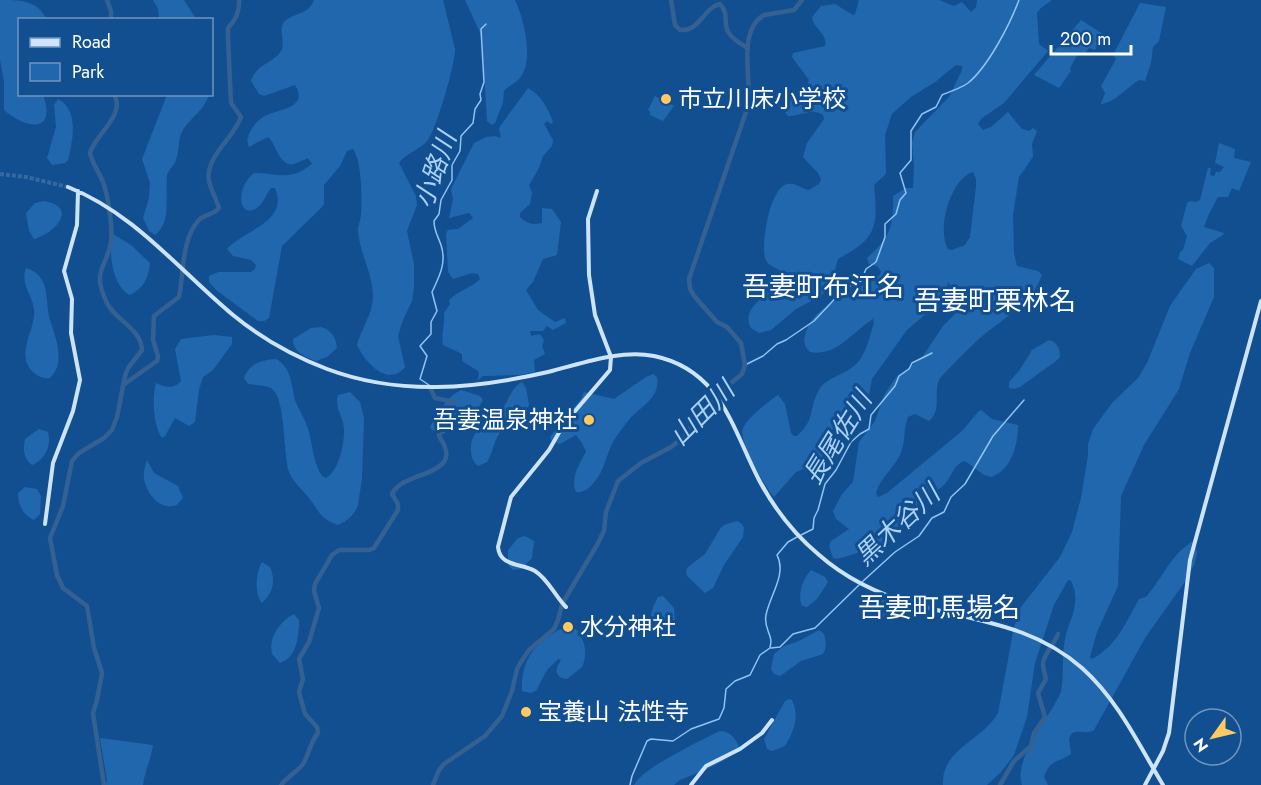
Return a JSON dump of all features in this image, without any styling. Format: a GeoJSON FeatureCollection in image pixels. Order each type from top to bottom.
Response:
{"type":"FeatureCollection","features":[{"type":"Feature","properties":{"kind":"street"},"geometry":{"type":"LineString","coordinates":[[68,187],[78,190],[133,225],[213,297],[259,334],[327,369],[367,380],[434,388],[472,386],[501,381],[611,357],[644,355],[678,363],[712,390],[729,414],[757,476],[784,519],[821,557],[862,585],[897,599],[1019,630],[1049,644],[1073,660],[1093,678],[1117,708],[1163,785]]}},
{"type":"Feature","properties":{"kind":"street"},"geometry":{"type":"LineString","coordinates":[[45,524],[53,463],[73,411],[80,380],[72,333],[72,299],[64,271],[77,225],[78,190]]}},
{"type":"Feature","properties":{"kind":"street"},"geometry":{"type":"LineString","coordinates":[[565,606],[539,574],[528,568],[512,564],[502,558],[498,551],[499,539],[511,497],[549,450],[564,424],[608,373],[611,366],[611,357],[595,315],[589,275],[588,219],[597,191]]}},
{"type":"Feature","properties":{"kind":"street"},"geometry":{"type":"LineString","coordinates":[[1145,785],[1163,751],[1169,733],[1190,560],[1261,301]]}},
{"type":"Feature","properties":{"kind":"street"},"geometry":{"type":"LineString","coordinates":[[691,785],[706,766],[740,749],[762,734],[772,720]]}},
{"type":"Feature","properties":{"kind":"green space"},"geometry":{"type":"Polygon","coordinates":[[[0,0],[15,0],[33,4],[46,18],[18,18],[18,96],[43,96],[46,116],[43,122],[30,124],[4,110],[4,82],[0,60],[0,0]]]}},
{"type":"Feature","properties":{"kind":"green space"},"geometry":{"type":"Polygon","coordinates":[[[153,0],[184,0],[195,18],[158,18],[158,9],[153,0]]]}},
{"type":"Feature","properties":{"kind":"green space"},"geometry":{"type":"Polygon","coordinates":[[[314,0],[443,0],[455,49],[449,81],[431,134],[425,143],[399,163],[416,196],[417,205],[407,231],[414,264],[414,287],[412,301],[398,336],[405,367],[391,375],[384,374],[371,365],[357,345],[371,309],[373,296],[371,279],[360,245],[358,228],[361,217],[361,180],[353,149],[347,151],[340,166],[324,185],[324,204],[282,246],[269,318],[258,321],[216,290],[209,282],[209,276],[218,272],[251,272],[255,269],[256,265],[251,260],[233,256],[227,249],[270,217],[276,209],[278,200],[275,188],[271,188],[257,208],[251,211],[246,210],[241,201],[248,179],[254,173],[290,175],[312,164],[308,158],[294,164],[285,162],[268,137],[249,147],[248,140],[252,128],[260,119],[290,107],[298,99],[299,93],[295,85],[264,96],[259,94],[251,81],[261,67],[274,59],[281,51],[284,22],[308,9],[314,0]]]}},
{"type":"Feature","properties":{"kind":"green space"},"geometry":{"type":"Polygon","coordinates":[[[465,0],[515,0],[522,18],[527,52],[524,72],[504,91],[503,103],[492,125],[487,121],[482,37],[465,0]]]}},
{"type":"Feature","properties":{"kind":"green space"},"geometry":{"type":"Polygon","coordinates":[[[859,0],[939,0],[954,6],[962,2],[971,12],[976,7],[977,0],[1052,0],[1037,13],[1039,44],[1048,51],[1004,103],[982,118],[978,124],[983,130],[991,127],[1008,112],[1022,129],[1029,131],[1033,128],[1037,131],[1032,144],[1033,157],[1019,177],[1013,215],[1014,253],[1017,266],[1038,271],[1042,275],[1024,303],[980,338],[940,378],[936,411],[929,421],[915,414],[908,417],[900,455],[880,483],[876,493],[878,497],[887,493],[962,431],[981,410],[992,419],[1018,425],[1015,448],[1004,469],[991,477],[984,475],[965,461],[961,463],[942,487],[921,499],[910,521],[902,530],[875,546],[837,559],[833,558],[829,546],[831,541],[849,529],[836,519],[833,511],[842,494],[853,482],[859,442],[875,421],[884,395],[898,375],[921,359],[943,326],[964,305],[948,282],[945,303],[929,311],[907,330],[872,379],[869,395],[850,406],[842,415],[837,426],[830,432],[826,457],[823,461],[796,472],[774,497],[748,453],[744,443],[743,428],[753,415],[778,395],[785,404],[791,433],[797,436],[810,418],[816,396],[822,386],[858,362],[867,346],[874,323],[873,319],[837,347],[820,353],[810,352],[805,345],[805,335],[820,311],[880,275],[881,271],[877,266],[869,264],[867,258],[886,238],[889,231],[893,216],[893,196],[906,188],[913,188],[912,143],[915,132],[949,97],[962,70],[962,66],[956,65],[911,97],[892,114],[885,135],[886,174],[874,185],[875,222],[868,238],[838,259],[831,285],[821,296],[796,309],[771,330],[759,333],[751,328],[748,320],[749,313],[781,279],[779,270],[766,260],[764,250],[768,216],[776,195],[787,184],[809,190],[819,184],[821,179],[803,157],[807,143],[824,119],[823,115],[810,112],[788,116],[785,112],[786,101],[808,84],[809,80],[792,57],[793,53],[825,46],[824,38],[812,17],[821,6],[835,4],[855,14],[859,0]],[[973,172],[965,176],[952,194],[944,229],[948,249],[952,250],[965,245],[970,237],[976,179],[973,172]]]}},
{"type":"Feature","properties":{"kind":"green space"},"geometry":{"type":"Polygon","coordinates":[[[1140,3],[1166,7],[1159,41],[1153,47],[1145,81],[1139,80],[1116,98],[1101,104],[1105,93],[1101,86],[1116,59],[1113,55],[1140,3]]]}},
{"type":"Feature","properties":{"kind":"green space"},"geometry":{"type":"Polygon","coordinates":[[[1081,20],[1103,34],[1095,50],[1089,48],[1085,53],[1079,52],[1070,68],[1071,71],[1059,88],[1034,75],[1081,20]]]}},
{"type":"Feature","properties":{"kind":"green space"},"geometry":{"type":"Polygon","coordinates":[[[528,88],[544,102],[549,112],[553,122],[551,124],[547,121],[544,124],[553,140],[552,146],[543,156],[529,185],[532,193],[530,204],[520,213],[520,217],[530,223],[542,223],[542,208],[552,209],[561,222],[557,255],[543,259],[533,282],[526,290],[538,310],[555,322],[565,318],[566,323],[553,330],[547,326],[543,331],[530,331],[531,336],[540,334],[544,340],[542,346],[545,354],[534,360],[535,372],[483,376],[477,381],[478,371],[462,361],[462,354],[443,345],[444,313],[450,304],[449,300],[480,279],[478,274],[472,273],[453,279],[448,272],[446,234],[448,230],[458,229],[473,218],[469,213],[449,218],[453,199],[451,189],[474,143],[486,137],[501,138],[499,128],[528,88]]]}},
{"type":"Feature","properties":{"kind":"green space"},"geometry":{"type":"Polygon","coordinates":[[[167,96],[209,96],[182,132],[176,160],[167,176],[166,216],[160,230],[155,235],[149,231],[143,218],[149,198],[150,183],[142,159],[167,96]]]}},
{"type":"Feature","properties":{"kind":"green space"},"geometry":{"type":"Polygon","coordinates":[[[655,96],[674,106],[663,121],[650,115],[648,110],[655,96]]]}},
{"type":"Feature","properties":{"kind":"green space"},"geometry":{"type":"Polygon","coordinates":[[[58,99],[69,110],[73,135],[68,160],[65,163],[52,165],[47,158],[56,127],[54,105],[58,99]]]}},
{"type":"Feature","properties":{"kind":"green space"},"geometry":{"type":"Polygon","coordinates":[[[1219,143],[1235,149],[1234,158],[1251,162],[1239,191],[1232,188],[1228,197],[1218,197],[1208,216],[1204,227],[1224,233],[1223,235],[1210,243],[1192,266],[1178,259],[1187,236],[1181,226],[1187,203],[1200,200],[1208,168],[1211,168],[1210,175],[1214,176],[1224,167],[1215,163],[1219,143]]]}},
{"type":"Feature","properties":{"kind":"green space"},"geometry":{"type":"Polygon","coordinates":[[[43,201],[60,208],[62,214],[56,226],[34,239],[29,231],[26,213],[35,203],[43,201]]]}},
{"type":"Feature","properties":{"kind":"green space"},"geometry":{"type":"Polygon","coordinates":[[[113,234],[131,245],[150,263],[144,282],[138,290],[129,295],[123,290],[115,276],[111,259],[113,234]]]}},
{"type":"Feature","properties":{"kind":"green space"},"geometry":{"type":"Polygon","coordinates":[[[1209,263],[1214,268],[1214,297],[1190,353],[1179,389],[1144,445],[1121,496],[1118,586],[1097,632],[1090,657],[1092,659],[1101,654],[1108,647],[1125,625],[1139,599],[1146,597],[1180,552],[1194,541],[1197,553],[1194,565],[1145,638],[1094,730],[1071,734],[1069,739],[1071,754],[1055,762],[1046,771],[1044,777],[1048,785],[1022,785],[1021,774],[1027,750],[1061,692],[1064,645],[1075,606],[1074,590],[1071,581],[1068,580],[1054,605],[1035,663],[1027,717],[1014,755],[987,785],[943,785],[948,762],[991,723],[998,713],[1014,627],[1021,607],[1060,557],[1072,532],[1081,498],[1088,444],[1093,429],[1113,402],[1138,378],[1147,363],[1170,306],[1196,269],[1209,263]]]}},
{"type":"Feature","properties":{"kind":"green space"},"geometry":{"type":"Polygon","coordinates":[[[26,268],[40,277],[46,289],[48,312],[59,358],[55,372],[50,378],[41,377],[33,372],[26,357],[34,309],[24,279],[26,268]]]}},
{"type":"Feature","properties":{"kind":"green space"},"geometry":{"type":"Polygon","coordinates":[[[321,327],[332,334],[337,348],[327,357],[316,361],[297,351],[293,339],[311,328],[321,327]]]}},
{"type":"Feature","properties":{"kind":"green space"},"geometry":{"type":"Polygon","coordinates":[[[214,335],[232,337],[232,344],[213,370],[203,377],[199,389],[195,422],[189,426],[175,418],[162,438],[154,411],[156,383],[172,387],[181,381],[175,349],[181,339],[214,335]]]}},
{"type":"Feature","properties":{"kind":"green space"},"geometry":{"type":"Polygon","coordinates":[[[1049,340],[1058,346],[1060,357],[1020,387],[1009,388],[1009,382],[1032,350],[1049,340]]]}},
{"type":"Feature","properties":{"kind":"green space"},"geometry":{"type":"Polygon","coordinates":[[[276,359],[288,372],[295,400],[309,432],[316,464],[322,476],[326,478],[338,463],[343,441],[344,428],[337,404],[338,395],[350,392],[360,402],[364,418],[362,478],[358,505],[351,517],[338,525],[320,514],[289,472],[282,414],[276,393],[269,387],[248,384],[244,378],[249,369],[257,363],[276,359]]]}},
{"type":"Feature","properties":{"kind":"green space"},"geometry":{"type":"Polygon","coordinates":[[[653,374],[657,377],[656,391],[617,435],[601,473],[593,484],[584,491],[576,492],[575,477],[586,452],[582,443],[576,435],[560,444],[551,441],[550,437],[581,399],[584,392],[614,399],[653,374]]]}},
{"type":"Feature","properties":{"kind":"green space"},"geometry":{"type":"Polygon","coordinates":[[[522,382],[526,388],[529,405],[501,431],[487,462],[478,466],[471,454],[474,436],[502,409],[513,391],[522,382]]]}},
{"type":"Feature","properties":{"kind":"green space"},"geometry":{"type":"Polygon","coordinates":[[[461,390],[480,396],[483,400],[481,404],[459,417],[444,434],[432,430],[430,427],[443,406],[461,390]]]}},
{"type":"Feature","properties":{"kind":"green space"},"geometry":{"type":"Polygon","coordinates":[[[39,429],[48,432],[49,443],[40,460],[32,465],[24,453],[25,439],[39,429]]]}},
{"type":"Feature","properties":{"kind":"green space"},"geometry":{"type":"Polygon","coordinates":[[[147,460],[154,473],[178,486],[183,498],[177,505],[160,504],[148,491],[144,479],[147,460]]]}},
{"type":"Feature","properties":{"kind":"green space"},"geometry":{"type":"Polygon","coordinates":[[[25,487],[37,489],[41,496],[40,514],[34,520],[24,512],[19,502],[18,493],[25,487]]]}},
{"type":"Feature","properties":{"kind":"green space"},"geometry":{"type":"Polygon","coordinates":[[[737,521],[744,528],[743,537],[724,565],[713,588],[705,593],[687,576],[686,571],[705,554],[724,525],[737,521]]]}},
{"type":"Feature","properties":{"kind":"green space"},"geometry":{"type":"Polygon","coordinates":[[[525,536],[534,541],[532,558],[521,569],[513,570],[508,565],[508,550],[518,538],[525,536]]]}},
{"type":"Feature","properties":{"kind":"green space"},"geometry":{"type":"Polygon","coordinates":[[[262,562],[270,567],[273,582],[269,595],[262,603],[259,599],[257,582],[262,562]]]}},
{"type":"Feature","properties":{"kind":"green space"},"geometry":{"type":"Polygon","coordinates":[[[811,570],[825,577],[828,582],[817,599],[807,607],[802,606],[801,592],[803,582],[811,570]]]}},
{"type":"Feature","properties":{"kind":"green space"},"geometry":{"type":"Polygon","coordinates":[[[663,596],[674,608],[675,622],[668,631],[656,634],[651,625],[651,615],[658,597],[663,596]]]}},
{"type":"Feature","properties":{"kind":"green space"},"geometry":{"type":"Polygon","coordinates":[[[877,600],[887,600],[892,604],[892,609],[880,620],[868,621],[866,619],[871,604],[877,600]]]}},
{"type":"Feature","properties":{"kind":"green space"},"geometry":{"type":"Polygon","coordinates":[[[294,614],[299,620],[296,645],[290,656],[280,663],[272,654],[272,642],[276,631],[294,614]]]}},
{"type":"Feature","properties":{"kind":"green space"},"geometry":{"type":"Polygon","coordinates":[[[565,627],[576,629],[582,637],[585,652],[582,667],[567,679],[561,678],[557,672],[561,660],[558,659],[547,670],[536,691],[530,693],[522,691],[524,669],[532,652],[545,638],[565,627]]]}},
{"type":"Feature","properties":{"kind":"green space"},"geometry":{"type":"Polygon","coordinates":[[[819,630],[824,634],[825,639],[826,646],[823,654],[801,661],[780,676],[774,674],[771,669],[774,654],[784,646],[819,630]]]}},
{"type":"Feature","properties":{"kind":"green space"},"geometry":{"type":"Polygon","coordinates":[[[792,700],[796,712],[793,729],[785,746],[772,751],[767,749],[764,739],[785,701],[792,700]]]}},
{"type":"Feature","properties":{"kind":"green space"},"geometry":{"type":"Polygon","coordinates":[[[720,731],[727,732],[739,746],[730,756],[674,785],[634,785],[639,778],[660,763],[720,731]]]}},
{"type":"Feature","properties":{"kind":"green space"},"geometry":{"type":"Polygon","coordinates":[[[100,738],[153,745],[143,785],[106,785],[100,738]]]}},
{"type":"Feature","properties":{"kind":"waterway"},"geometry":{"type":"LineString","coordinates":[[107,0],[111,18]]}},
{"type":"Feature","properties":{"kind":"waterway"},"geometry":{"type":"LineString","coordinates":[[123,385],[157,361],[158,356],[153,340],[154,316],[179,297],[186,246],[193,228],[201,218],[219,208],[209,181],[209,172],[211,163],[241,117],[231,103],[228,38],[228,28],[237,16],[239,0]]}},
{"type":"Feature","properties":{"kind":"waterway","name":"山田川"},"geometry":{"type":"LineString","coordinates":[[671,0],[675,25],[680,30],[687,30],[697,24],[709,10],[720,4],[724,9],[730,35],[746,47]]}},
{"type":"Feature","properties":{"kind":"waterway","name":"山田川"},"geometry":{"type":"LineString","coordinates":[[433,785],[444,764],[485,736],[502,716],[512,691],[517,669],[529,650],[554,629],[562,604],[604,531],[606,512],[618,481],[641,463],[671,447],[685,436],[725,388],[742,374],[745,365],[741,343],[727,327],[717,322],[695,297],[690,289],[689,279],[747,109],[749,98],[747,59],[750,33],[755,23],[764,15],[794,10],[802,0]]}},
{"type":"Feature","properties":{"kind":"waterway"},"geometry":{"type":"LineString","coordinates":[[745,365],[763,356],[777,344],[814,321],[845,288],[861,281],[866,269],[876,262],[885,237],[885,224],[896,214],[900,200],[906,193],[900,173],[911,160],[911,131],[922,114],[936,107],[942,95],[968,83],[976,76],[991,56],[1019,0]]}},
{"type":"Feature","properties":{"kind":"waterway","name":"小路川"},"geometry":{"type":"LineString","coordinates":[[429,385],[420,379],[427,356],[420,346],[431,334],[431,322],[437,311],[432,292],[443,258],[434,221],[439,214],[441,200],[452,180],[452,165],[460,151],[461,136],[473,123],[475,109],[481,100],[480,94],[484,82],[481,29],[486,24]]}},
{"type":"Feature","properties":{"kind":"waterway"},"geometry":{"type":"LineString","coordinates":[[104,785],[93,713],[102,673],[94,648],[87,606],[63,588],[57,575],[50,538],[63,506],[72,461],[79,453],[104,438],[112,430],[117,417],[125,376],[128,368],[142,350],[141,342],[133,330],[116,315],[107,303],[100,283],[101,271],[111,242],[111,220],[105,188],[90,153],[113,117],[117,102],[115,96]]}},
{"type":"Feature","properties":{"kind":"waterway","name":"長尾佐川"},"geometry":{"type":"LineString","coordinates":[[801,535],[813,529],[814,518],[825,484],[836,470],[851,442],[869,429],[871,415],[895,386],[899,376],[909,369],[912,363],[932,353]]}},
{"type":"Feature","properties":{"kind":"waterway"},"geometry":{"type":"LineString","coordinates":[[281,785],[303,764],[318,733],[317,727],[305,714],[299,692],[303,679],[299,659],[309,642],[319,608],[314,591],[315,584],[332,555],[339,550],[374,548],[398,510],[398,504],[392,494],[398,486],[440,466],[445,459],[446,450],[439,436],[446,416],[454,405],[450,401],[435,398],[430,387]]}},
{"type":"Feature","properties":{"kind":"waterway","name":"黒木谷川"},"geometry":{"type":"LineString","coordinates":[[862,582],[895,552],[919,536],[932,518],[944,512],[951,497],[965,484],[993,436],[1024,400]]}},
{"type":"Feature","properties":{"kind":"waterway","name":"長尾佐川"},"geometry":{"type":"LineString","coordinates":[[770,647],[771,639],[765,620],[779,577],[780,562],[777,555],[788,542],[797,537]]}},
{"type":"Feature","properties":{"kind":"waterway","name":"黒木谷川"},"geometry":{"type":"LineString","coordinates":[[771,648],[780,647],[793,634],[815,628],[859,585]]}},
{"type":"Feature","properties":{"kind":"waterway"},"geometry":{"type":"LineString","coordinates":[[1000,785],[1014,761],[1031,746],[1034,733],[1045,717],[1038,693],[1046,679],[1043,661],[1058,634]]}},
{"type":"Feature","properties":{"kind":"waterway"},"geometry":{"type":"LineString","coordinates":[[630,785],[647,741],[651,739],[673,741],[691,729],[719,719],[724,708],[726,689],[735,681],[750,675],[760,655],[770,648]]}},
{"type":"Feature","properties":{"kind":"tunnel"},"geometry":{"type":"LineString","coordinates":[[0,174],[26,177],[68,187]]}},
{"type":"Feature","properties":{"kind":"place","name":"市立川床小学校"},"geometry":{"type":"Point","coordinates":[666,99]}},
{"type":"Feature","properties":{"kind":"place","name":"吾妻温泉神社"},"geometry":{"type":"Point","coordinates":[589,420]}},
{"type":"Feature","properties":{"kind":"place","name":"水分神社"},"geometry":{"type":"Point","coordinates":[568,627]}},
{"type":"Feature","properties":{"kind":"place","name":"宝養山 法性寺"},"geometry":{"type":"Point","coordinates":[526,712]}},
{"type":"Feature","properties":{"kind":"district","name":"吾妻町布江名"},"geometry":{"type":"Point","coordinates":[823,287]}},
{"type":"Feature","properties":{"kind":"district","name":"吾妻町栗林名"},"geometry":{"type":"Point","coordinates":[995,301]}},
{"type":"Feature","properties":{"kind":"district","name":"吾妻町馬場名"},"geometry":{"type":"Point","coordinates":[939,608]}}]}
